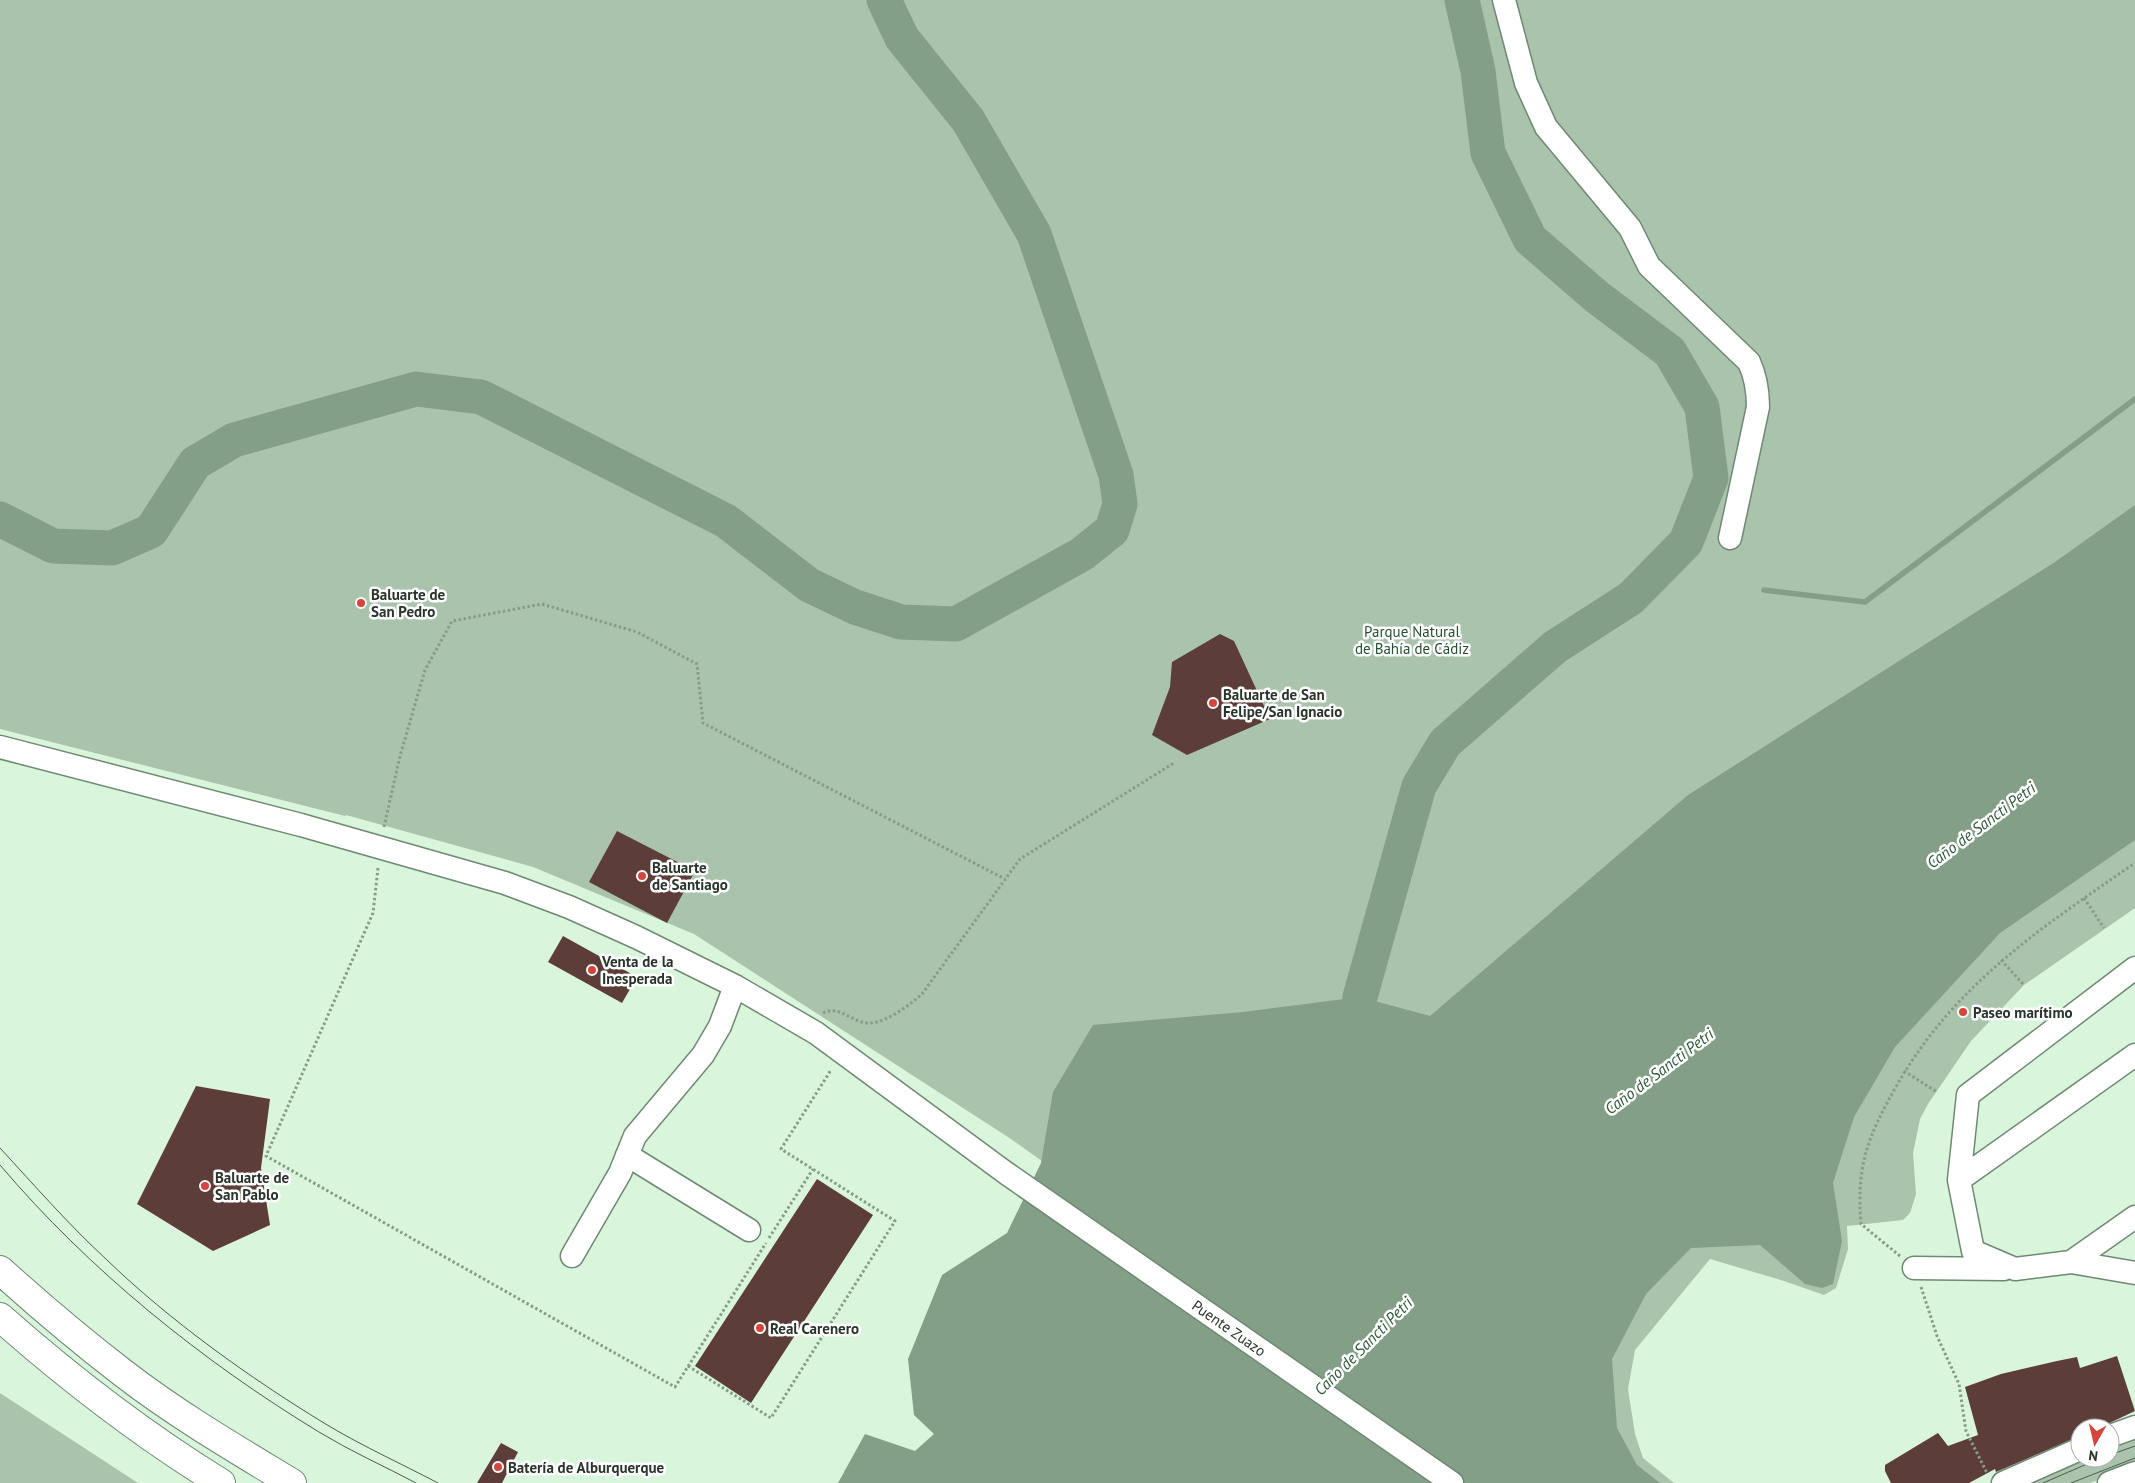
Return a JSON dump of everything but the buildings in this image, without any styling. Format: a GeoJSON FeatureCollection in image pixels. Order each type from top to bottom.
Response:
{"type":"FeatureCollection","features":[{"type":"Feature","properties":{"kind":"highway"},"geometry":{"type":"LineString","coordinates":[[0,1270],[124,1374],[214,1436],[292,1483]]}},
{"type":"Feature","properties":{"kind":"highway"},"geometry":{"type":"LineString","coordinates":[[0,1317],[108,1405],[193,1466],[221,1483]]}},
{"type":"Feature","properties":{"kind":"street"},"geometry":{"type":"LineString","coordinates":[[1504,0],[1526,83],[1546,127],[1630,228],[1649,266],[1749,362],[1755,376],[1758,391],[1758,407],[1730,538]]}},
{"type":"Feature","properties":{"kind":"street","name":"Puente Zuazo"},"geometry":{"type":"LineString","coordinates":[[0,747],[227,806],[506,883],[569,907],[636,937],[734,986],[808,1028],[1006,1172],[1452,1483]]}},
{"type":"Feature","properties":{"kind":"street"},"geometry":{"type":"LineString","coordinates":[[2015,1269],[1972,1251],[1959,1180],[1968,1095],[2135,968]]}},
{"type":"Feature","properties":{"kind":"street"},"geometry":{"type":"LineString","coordinates":[[572,1256],[620,1172],[635,1136],[703,1055],[720,1026],[734,986]]}},
{"type":"Feature","properties":{"kind":"street"},"geometry":{"type":"LineString","coordinates":[[1959,1180],[2135,1055]]}},
{"type":"Feature","properties":{"kind":"street"},"geometry":{"type":"LineString","coordinates":[[627,1155],[749,1230]]}},
{"type":"Feature","properties":{"kind":"street"},"geometry":{"type":"LineString","coordinates":[[2071,1262],[2135,1217]]}},
{"type":"Feature","properties":{"kind":"street"},"geometry":{"type":"LineString","coordinates":[[1914,1268],[2015,1269],[2071,1262],[2135,1273]]}},
{"type":"Feature","properties":{"kind":"street"},"geometry":{"type":"LineString","coordinates":[[2120,1432],[2135,1427]]}},
{"type":"Feature","properties":{"kind":"street"},"geometry":{"type":"LineString","coordinates":[[1995,1479],[2070,1453]]}},
{"type":"Feature","properties":{"kind":"street"},"geometry":{"type":"LineString","coordinates":[[2110,1483],[2135,1473]]}},
{"type":"Feature","properties":{"kind":"path"},"geometry":{"type":"LineString","coordinates":[[813,1169],[675,1387],[266,1156],[373,913],[380,848],[410,717],[425,670],[452,621],[542,604],[637,632],[697,664],[703,723],[1005,879]]}},
{"type":"Feature","properties":{"kind":"path"},"geometry":{"type":"LineString","coordinates":[[808,1028],[816,1016],[826,1011],[841,1012],[862,1022],[871,1023],[882,1020],[911,1004],[922,994],[1020,859],[1174,763]]}},
{"type":"Feature","properties":{"kind":"path"},"geometry":{"type":"LineString","coordinates":[[1995,1479],[1966,1431],[1959,1384],[1937,1336],[1914,1268],[1861,1224],[1860,1173],[1867,1144],[1878,1118],[1904,1071],[1940,1021],[1970,987],[2028,937],[2134,865]]}},
{"type":"Feature","properties":{"kind":"path"},"geometry":{"type":"LineString","coordinates":[[2084,898],[2104,928]]}},
{"type":"Feature","properties":{"kind":"path"},"geometry":{"type":"LineString","coordinates":[[2001,960],[2024,985]]}},
{"type":"Feature","properties":{"kind":"path"},"geometry":{"type":"LineString","coordinates":[[688,1366],[771,1418],[896,1221],[781,1149],[842,1052]]}},
{"type":"Feature","properties":{"kind":"path"},"geometry":{"type":"LineString","coordinates":[[1904,1071],[1937,1092]]}},
{"type":"Feature","properties":{"kind":"green space","name":"Parque Natural de Bahía de Cádiz"},"geometry":{"type":"Polygon","coordinates":[[[0,0],[2135,0],[2135,908],[2024,985],[1971,1041],[1928,1104],[1920,1119],[1913,1153],[1916,1194],[1910,1213],[1903,1220],[1847,1226],[1848,1249],[1836,1288],[1824,1295],[1710,1259],[1635,1350],[1628,1389],[1635,1434],[1643,1458],[1674,1483],[1491,1483],[1011,1139],[694,934],[533,867],[346,815],[0,729],[0,0]]]}},
{"type":"Feature","properties":{"kind":"green space"},"geometry":{"type":"Polygon","coordinates":[[[0,1393],[138,1483],[0,1483],[0,1393]]]}},
{"type":"Feature","properties":{"kind":"green space"},"geometry":{"type":"Polygon","coordinates":[[[2135,1435],[2135,1465],[2090,1483],[2032,1483],[2070,1465],[2070,1468],[2120,1468],[2120,1442],[2135,1435]]]}},
{"type":"Feature","properties":{"kind":"water","name":"Caño de Sancti Petri"},"geometry":{"type":"Polygon","coordinates":[[[2135,505],[2135,840],[2000,933],[1895,1047],[1854,1117],[1833,1183],[1842,1241],[1833,1284],[1822,1288],[1805,1284],[1760,1245],[1691,1248],[1646,1294],[1612,1359],[1617,1428],[1637,1465],[1660,1483],[838,1483],[865,1434],[915,1451],[934,1434],[914,1415],[908,1359],[942,1275],[1007,1233],[1041,1163],[1053,1092],[1093,1025],[1243,1012],[1360,997],[1430,1016],[1688,795],[2055,562],[2135,505]]]}},
{"type":"Feature","properties":{"kind":"waterway"},"geometry":{"type":"LineString","coordinates":[[0,519],[53,546],[112,548],[151,531],[195,463],[234,440],[416,389],[481,397],[726,521],[809,585],[855,607],[901,622],[956,624],[1082,554],[1112,530],[1120,504],[1116,475],[1034,234],[968,120],[902,38],[884,0]]}},
{"type":"Feature","properties":{"kind":"waterway"},"geometry":{"type":"LineString","coordinates":[[1360,997],[1419,786],[1445,743],[1555,647],[1631,598],[1686,542],[1711,478],[1702,407],[1670,352],[1597,297],[1530,239],[1488,153],[1478,71],[1462,0]]}},
{"type":"Feature","properties":{"kind":"waterway"},"geometry":{"type":"LineString","coordinates":[[1764,590],[1865,602],[2135,399]]}},
{"type":"Feature","properties":{"kind":"tram line"},"geometry":{"type":"LineString","coordinates":[[0,1148],[93,1247],[183,1326],[268,1387],[324,1423],[438,1483]]}},
{"type":"Feature","properties":{"kind":"tram line"},"geometry":{"type":"LineString","coordinates":[[0,1165],[34,1204],[109,1277],[190,1344],[232,1375],[319,1432],[416,1483]]}},
{"type":"Feature","properties":{"kind":"tram line"},"geometry":{"type":"LineString","coordinates":[[2120,1451],[2135,1446]]}},
{"type":"Feature","properties":{"kind":"tram line"},"geometry":{"type":"LineString","coordinates":[[2071,1483],[2135,1458]]}},
{"type":"Feature","properties":{"kind":"tram line"},"geometry":{"type":"LineString","coordinates":[[2043,1483],[2078,1468]]}},
{"type":"Feature","properties":{"kind":"place","name":"Baluarte de San Pedro"},"geometry":{"type":"Point","coordinates":[361,603]}},
{"type":"Feature","properties":{"kind":"place","name":"Baluarte de San Felipe/San Ignacio"},"geometry":{"type":"Point","coordinates":[1213,703]}},
{"type":"Feature","properties":{"kind":"place","name":"Baluarte de Santiago"},"geometry":{"type":"Point","coordinates":[642,876]}},
{"type":"Feature","properties":{"kind":"place","name":"Venta de la Inesperada"},"geometry":{"type":"Point","coordinates":[592,970]}},
{"type":"Feature","properties":{"kind":"place","name":"Paseo marítimo"},"geometry":{"type":"Point","coordinates":[1963,1012]}},
{"type":"Feature","properties":{"kind":"place","name":"Baluarte de San Pablo"},"geometry":{"type":"Point","coordinates":[205,1186]}},
{"type":"Feature","properties":{"kind":"place","name":"Real Carenero"},"geometry":{"type":"Point","coordinates":[760,1328]}},
{"type":"Feature","properties":{"kind":"place","name":"Batería de Alburquerque"},"geometry":{"type":"Point","coordinates":[498,1467]}}]}
